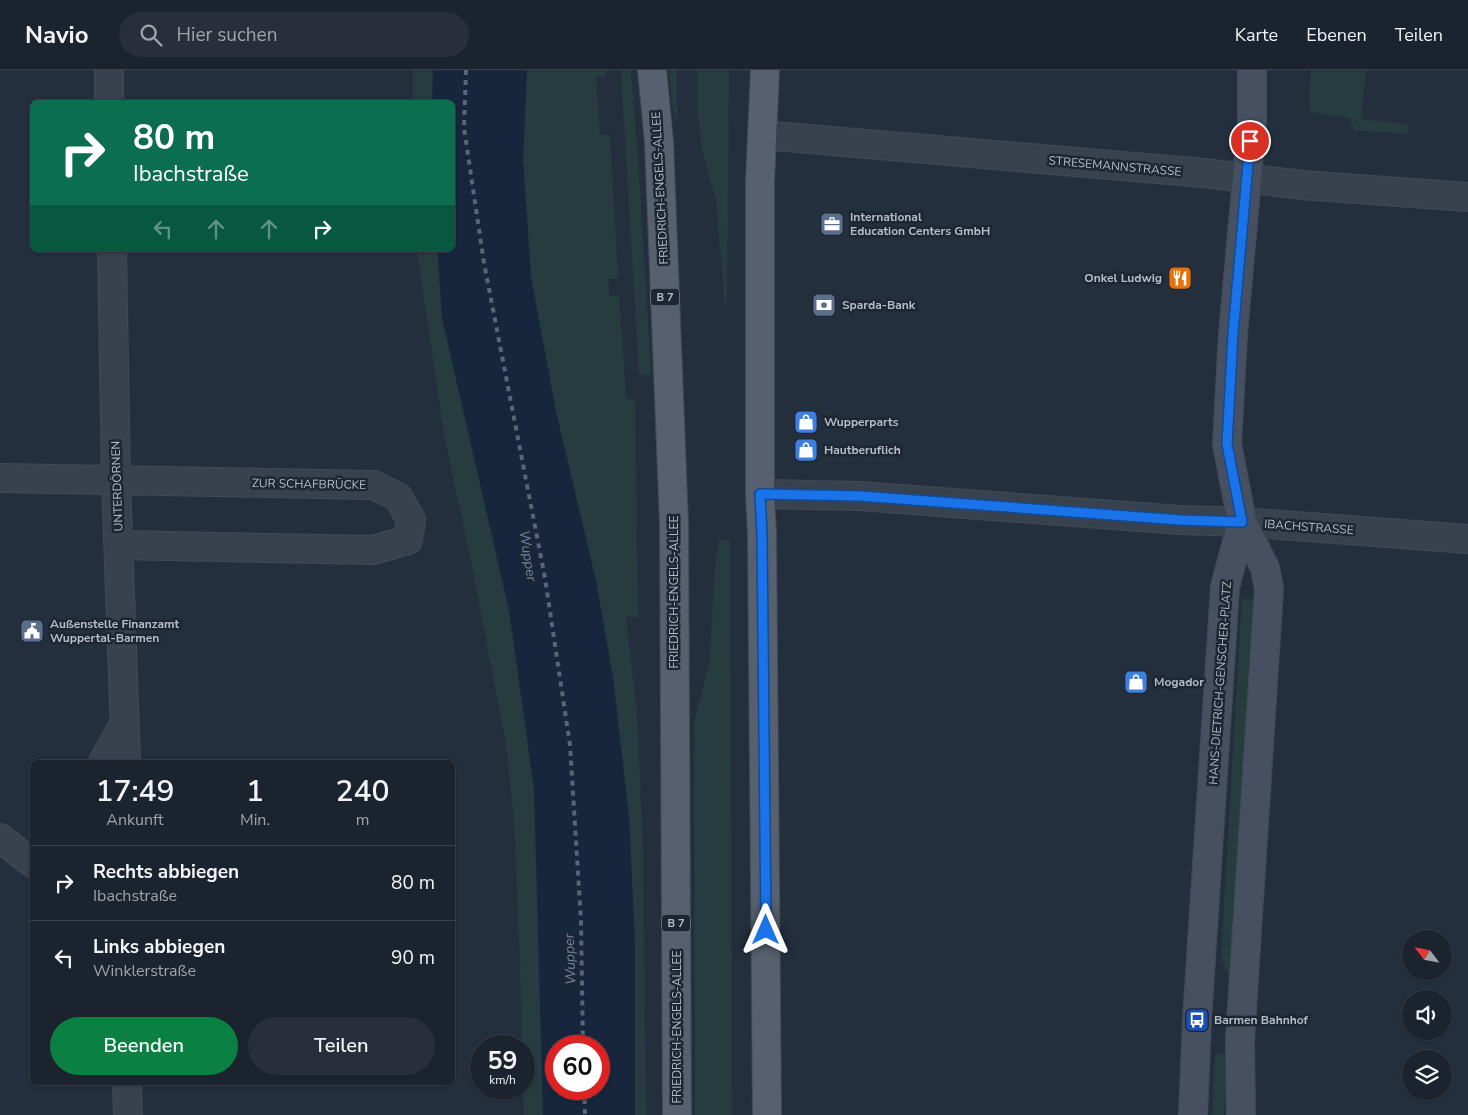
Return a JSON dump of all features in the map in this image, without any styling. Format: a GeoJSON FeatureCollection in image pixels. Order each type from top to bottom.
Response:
{"type":"FeatureCollection","features":[{"type":"Feature","properties":{"kind":"main road","name":"FRIEDRICH-ENGELS-ALLEE"},"geometry":{"type":"LineString","coordinates":[[652,70],[659,152],[674,524],[677,1115]]}},
{"type":"Feature","properties":{"kind":"main road"},"geometry":{"type":"LineString","coordinates":[[765,70],[760,200],[760,494],[766,852],[767,1115]]}},
{"type":"Feature","properties":{"kind":"main road"},"geometry":{"type":"LineString","coordinates":[[1241,1115],[1240,1039],[1269,589],[1265,568],[1242,522],[1227,444],[1233,334],[1252,122],[1252,70]]}},
{"type":"Feature","properties":{"kind":"main road","name":"HANS-DIETRICH-GENSCHER-PLATZ"},"geometry":{"type":"LineString","coordinates":[[1193,1115],[1197,1020],[1225,587],[1242,522]]}},
{"type":"Feature","properties":{"kind":"street"},"geometry":{"type":"LineString","coordinates":[[109,70],[109,100]]}},
{"type":"Feature","properties":{"kind":"street","name":"STRESEMANNSTRASSE"},"geometry":{"type":"LineString","coordinates":[[762,135],[1248,178],[1302,185],[1468,197]]}},
{"type":"Feature","properties":{"kind":"street","name":"UNTERDÖRNEN"},"geometry":{"type":"LineString","coordinates":[[112,252],[116,480],[126,760]]}},
{"type":"Feature","properties":{"kind":"street","name":"ZUR SCHAFBRÜCKE"},"geometry":{"type":"LineString","coordinates":[[0,478],[373,485],[398,497],[411,520],[408,540],[373,550],[119,545]]}},
{"type":"Feature","properties":{"kind":"street","name":"IBACHSTRASSE"},"geometry":{"type":"LineString","coordinates":[[760,494],[860,496],[1468,539]]}},
{"type":"Feature","properties":{"kind":"street"},"geometry":{"type":"LineString","coordinates":[[104,760],[125,722]]}},
{"type":"Feature","properties":{"kind":"street"},"geometry":{"type":"LineString","coordinates":[[0,838],[30,855]]}},
{"type":"Feature","properties":{"kind":"street"},"geometry":{"type":"LineString","coordinates":[[127,1085],[128,1115]]}},
{"type":"Feature","properties":{"kind":"green space"},"geometry":{"type":"Polygon","coordinates":[[[413,70],[433,70],[432,100],[413,100],[413,70]]]}},
{"type":"Feature","properties":{"kind":"green space"},"geometry":{"type":"Polygon","coordinates":[[[527,70],[606,70],[606,76],[596,77],[600,135],[610,135],[618,278],[608,279],[609,296],[619,296],[626,397],[635,401],[638,618],[626,617],[637,714],[643,848],[646,1115],[635,1115],[635,944],[629,818],[613,678],[596,581],[556,412],[531,277],[523,161],[527,70]]]}},
{"type":"Feature","properties":{"kind":"green space"},"geometry":{"type":"Polygon","coordinates":[[[621,70],[631,70],[651,375],[639,374],[621,70]]]}},
{"type":"Feature","properties":{"kind":"green space"},"geometry":{"type":"Polygon","coordinates":[[[669,70],[677,70],[677,123],[672,104],[669,70]]]}},
{"type":"Feature","properties":{"kind":"green space"},"geometry":{"type":"Polygon","coordinates":[[[698,70],[729,70],[727,297],[725,307],[716,201],[701,144],[698,115],[698,70]]]}},
{"type":"Feature","properties":{"kind":"green space"},"geometry":{"type":"Polygon","coordinates":[[[1311,70],[1366,70],[1361,119],[1408,124],[1407,134],[1355,130],[1350,118],[1310,112],[1311,70]]]}},
{"type":"Feature","properties":{"kind":"green space"},"geometry":{"type":"Polygon","coordinates":[[[417,252],[437,252],[442,318],[508,608],[537,789],[545,1115],[523,1115],[523,1100],[535,1100],[535,1035],[522,1035],[514,818],[505,738],[444,434],[417,252]]]}},
{"type":"Feature","properties":{"kind":"green space"},"geometry":{"type":"Polygon","coordinates":[[[719,539],[730,540],[732,1115],[695,1115],[694,723],[710,660],[715,564],[719,539]]]}},
{"type":"Feature","properties":{"kind":"green space"},"geometry":{"type":"Polygon","coordinates":[[[1242,599],[1255,599],[1234,977],[1226,972],[1221,957],[1242,599]]]}},
{"type":"Feature","properties":{"kind":"green space"},"geometry":{"type":"Polygon","coordinates":[[[1223,1052],[1228,1059],[1224,1115],[1212,1115],[1215,1055],[1223,1052]]]}},
{"type":"Feature","properties":{"kind":"water","name":"Wupper"},"geometry":{"type":"Polygon","coordinates":[[[433,70],[527,70],[523,161],[531,277],[556,412],[596,581],[613,678],[629,818],[635,944],[635,1115],[543,1115],[534,790],[509,608],[442,318],[438,252],[455,252],[455,100],[432,100],[433,70]]]}},
{"type":"Feature","properties":{"kind":"railway"},"geometry":{"type":"LineString","coordinates":[[466,70],[464,128],[484,263],[545,578],[570,745],[581,921],[583,1035]]}},
{"type":"Feature","properties":{"kind":"railway"},"geometry":{"type":"LineString","coordinates":[[584,1100],[585,1115]]}},
{"type":"Feature","properties":{"kind":"place","name":"International Education Centers GmbH"},"geometry":{"type":"Point","coordinates":[832,224]}},
{"type":"Feature","properties":{"kind":"place","name":"Onkel Ludwig"},"geometry":{"type":"Point","coordinates":[1180,278]}},
{"type":"Feature","properties":{"kind":"place","name":"Sparda-Bank"},"geometry":{"type":"Point","coordinates":[824,305]}},
{"type":"Feature","properties":{"kind":"place","name":"Wupperparts"},"geometry":{"type":"Point","coordinates":[806,422]}},
{"type":"Feature","properties":{"kind":"place","name":"Hautberuflich"},"geometry":{"type":"Point","coordinates":[806,450]}},
{"type":"Feature","properties":{"kind":"place","name":"Außenstelle Finanzamt Wuppertal-Barmen"},"geometry":{"type":"Point","coordinates":[32,631]}},
{"type":"Feature","properties":{"kind":"place","name":"Mogador"},"geometry":{"type":"Point","coordinates":[1136,682]}},
{"type":"Feature","properties":{"kind":"place","name":"Barmen Bahnhof"},"geometry":{"type":"Point","coordinates":[1197,1020]}},
{"type":"Feature","properties":{"kind":"route"},"geometry":{"type":"LineString","coordinates":[[766,930],[760,494],[860,496],[1180,520],[1242,522],[1227,444],[1233,334],[1250,141]]}}]}
